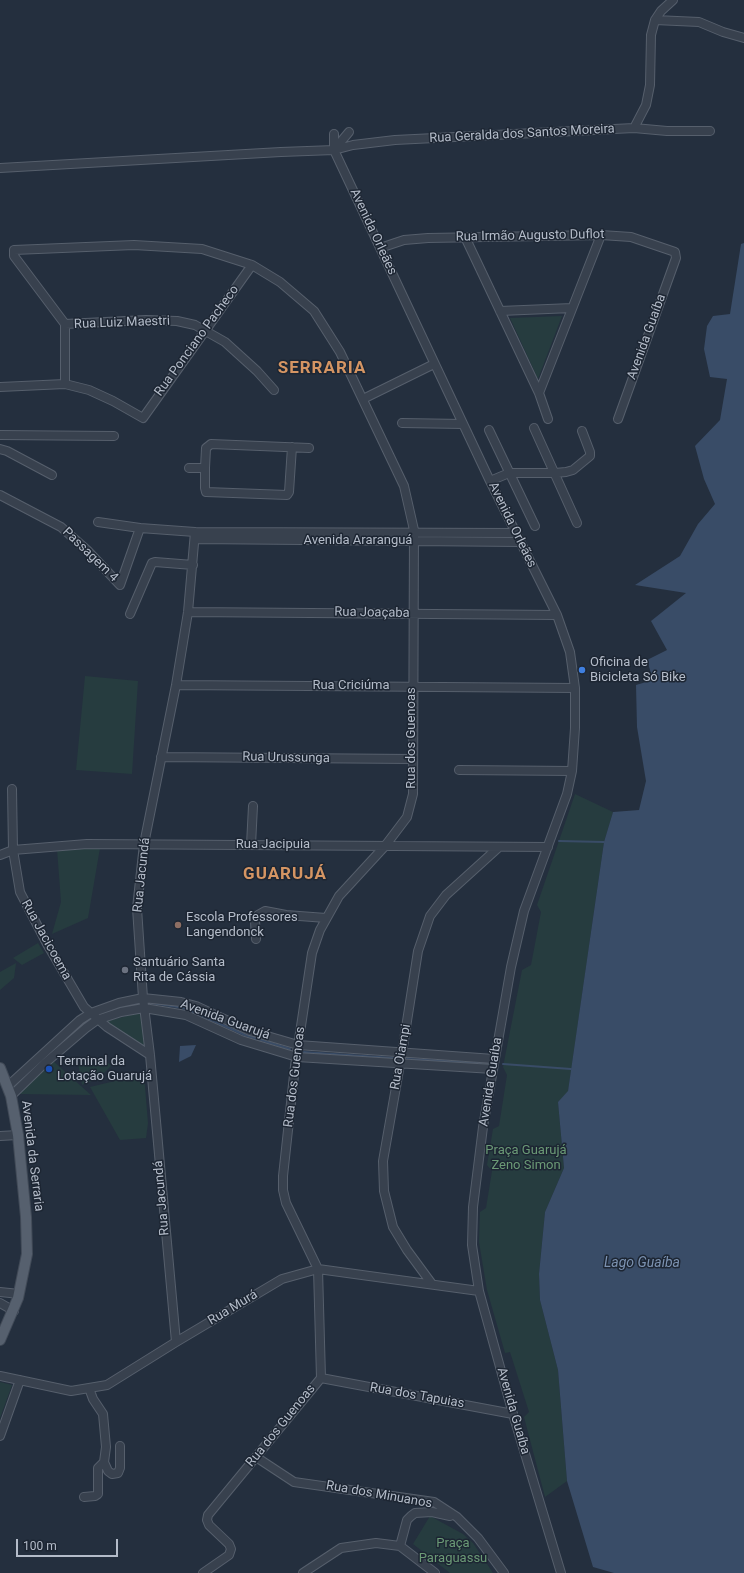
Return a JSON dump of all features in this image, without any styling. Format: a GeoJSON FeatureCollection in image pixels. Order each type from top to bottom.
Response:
{"type":"FeatureCollection","features":[{"type":"Feature","properties":{"kind":"main road","name":"Avenida da Serraria"},"geometry":{"type":"LineString","coordinates":[[0,1068],[10,1091],[18,1135],[26,1217],[27,1254],[14,1311],[0,1340]]}},
{"type":"Feature","properties":{"kind":"street"},"geometry":{"type":"LineString","coordinates":[[634,128],[646,105],[650,86],[651,35],[655,20],[661,11],[673,0]]}},
{"type":"Feature","properties":{"kind":"street"},"geometry":{"type":"LineString","coordinates":[[655,20],[698,22],[744,38]]}},
{"type":"Feature","properties":{"kind":"street","name":"Rua Geralda dos Santos Moreira"},"geometry":{"type":"LineString","coordinates":[[334,150],[353,145],[395,140],[634,128],[667,131],[710,131]]}},
{"type":"Feature","properties":{"kind":"street"},"geometry":{"type":"LineString","coordinates":[[0,168],[334,150],[349,132]]}},
{"type":"Feature","properties":{"kind":"street"},"geometry":{"type":"LineString","coordinates":[[334,134],[334,150]]}},
{"type":"Feature","properties":{"kind":"street","name":"Avenida Orleães"},"geometry":{"type":"LineString","coordinates":[[334,150],[490,481],[557,615]]}},
{"type":"Feature","properties":{"kind":"street"},"geometry":{"type":"LineString","coordinates":[[539,393],[601,235]]}},
{"type":"Feature","properties":{"kind":"street","name":"Rua Irmão Augusto Duflot"},"geometry":{"type":"LineString","coordinates":[[380,248],[404,240],[428,238],[601,235],[631,237],[674,251],[677,254]]}},
{"type":"Feature","properties":{"kind":"street"},"geometry":{"type":"LineString","coordinates":[[465,238],[539,393],[548,419]]}},
{"type":"Feature","properties":{"kind":"street","name":"Rua dos Guenoas"},"geometry":{"type":"LineString","coordinates":[[65,324],[14,256],[13,252],[17,249],[134,245],[202,249],[252,265],[280,282],[314,311],[340,352],[404,486],[411,512],[415,537],[412,687],[413,794],[407,817],[384,846],[339,896],[320,930],[312,953],[298,1045],[282,1176],[286,1203],[318,1269],[321,1378],[208,1515],[207,1520],[209,1525],[229,1544],[231,1549],[229,1555],[203,1573]]}},
{"type":"Feature","properties":{"kind":"street","name":"Avenida Guaíba"},"geometry":{"type":"LineString","coordinates":[[618,419],[677,254]]}},
{"type":"Feature","properties":{"kind":"street","name":"Rua Ponciano Pacheco"},"geometry":{"type":"LineString","coordinates":[[66,384],[89,390],[113,401],[143,418],[252,265]]}},
{"type":"Feature","properties":{"kind":"street"},"geometry":{"type":"LineString","coordinates":[[500,311],[572,308]]}},
{"type":"Feature","properties":{"kind":"street","name":"Rua Luiz Maestri"},"geometry":{"type":"LineString","coordinates":[[65,324],[146,320],[178,321],[195,325],[225,342],[257,371],[274,390]]}},
{"type":"Feature","properties":{"kind":"street"},"geometry":{"type":"LineString","coordinates":[[0,387],[66,384],[65,324]]}},
{"type":"Feature","properties":{"kind":"street"},"geometry":{"type":"LineString","coordinates":[[363,399],[434,364]]}},
{"type":"Feature","properties":{"kind":"street"},"geometry":{"type":"LineString","coordinates":[[402,422],[463,424]]}},
{"type":"Feature","properties":{"kind":"street"},"geometry":{"type":"LineString","coordinates":[[534,428],[577,523]]}},
{"type":"Feature","properties":{"kind":"street"},"geometry":{"type":"LineString","coordinates":[[488,430],[535,526]]}},
{"type":"Feature","properties":{"kind":"street"},"geometry":{"type":"LineString","coordinates":[[490,481],[509,473],[554,473],[573,470],[589,458],[590,452],[582,431]]}},
{"type":"Feature","properties":{"kind":"street"},"geometry":{"type":"LineString","coordinates":[[0,435],[114,436]]}},
{"type":"Feature","properties":{"kind":"street"},"geometry":{"type":"LineString","coordinates":[[292,447],[289,492],[286,495],[206,492],[204,488],[206,448],[209,445],[292,447],[309,448]]}},
{"type":"Feature","properties":{"kind":"street"},"geometry":{"type":"LineString","coordinates":[[0,449],[7,451],[52,475]]}},
{"type":"Feature","properties":{"kind":"street"},"geometry":{"type":"LineString","coordinates":[[189,468],[205,468]]}},
{"type":"Feature","properties":{"kind":"street","name":"Passagem 4"},"geometry":{"type":"LineString","coordinates":[[0,495],[61,527],[87,550],[120,585],[140,528]]}},
{"type":"Feature","properties":{"kind":"street"},"geometry":{"type":"LineString","coordinates":[[98,522],[195,535]]}},
{"type":"Feature","properties":{"kind":"street","name":"Avenida Araranguá"},"geometry":{"type":"LineString","coordinates":[[195,535],[415,537],[516,533]]}},
{"type":"Feature","properties":{"kind":"street","name":"Rua Jacundá"},"geometry":{"type":"LineString","coordinates":[[176,1342],[150,1055],[143,998],[137,908],[144,844],[176,685],[188,612],[195,535]]}},
{"type":"Feature","properties":{"kind":"street","name":"Avenida Araranguá"},"geometry":{"type":"LineString","coordinates":[[415,537],[520,542]]}},
{"type":"Feature","properties":{"kind":"street"},"geometry":{"type":"LineString","coordinates":[[130,614],[152,563],[193,565]]}},
{"type":"Feature","properties":{"kind":"street","name":"Rua Joaçaba"},"geometry":{"type":"LineString","coordinates":[[188,612],[557,615]]}},
{"type":"Feature","properties":{"kind":"street","name":"Avenida Guaíba"},"geometry":{"type":"LineString","coordinates":[[557,615],[570,652],[575,688],[575,728],[572,771],[566,794],[548,847],[524,911],[511,967],[494,1059],[473,1207],[472,1245],[479,1291],[513,1414],[561,1573]]}},
{"type":"Feature","properties":{"kind":"street","name":"Rua Criciúma"},"geometry":{"type":"LineString","coordinates":[[176,685],[575,688]]}},
{"type":"Feature","properties":{"kind":"street","name":"Rua Urussunga"},"geometry":{"type":"LineString","coordinates":[[161,757],[412,759]]}},
{"type":"Feature","properties":{"kind":"street"},"geometry":{"type":"LineString","coordinates":[[458,770],[572,771]]}},
{"type":"Feature","properties":{"kind":"street","name":"Rua Jacicoema"},"geometry":{"type":"LineString","coordinates":[[12,789],[13,850],[20,892],[47,944],[84,1007],[107,1027],[150,1055]]}},
{"type":"Feature","properties":{"kind":"street"},"geometry":{"type":"LineString","coordinates":[[251,845],[253,806]]}},
{"type":"Feature","properties":{"kind":"street","name":"Rua Jacipuia"},"geometry":{"type":"LineString","coordinates":[[0,855],[13,850],[87,844],[548,847]]}},
{"type":"Feature","properties":{"kind":"street","name":"Rua Oiampi"},"geometry":{"type":"LineString","coordinates":[[432,1284],[407,1250],[393,1227],[384,1191],[383,1161],[418,950],[430,916],[446,895],[499,846]]}},
{"type":"Feature","properties":{"kind":"street"},"geometry":{"type":"LineString","coordinates":[[256,938],[255,921],[258,915],[264,911],[286,915],[326,918]]}},
{"type":"Feature","properties":{"kind":"street","name":"Avenida Guarujá"},"geometry":{"type":"LineString","coordinates":[[10,1091],[80,1020],[91,1013],[119,1003],[143,998],[181,1002],[196,1006],[250,1031],[298,1045],[494,1059]]}},
{"type":"Feature","properties":{"kind":"street","name":"Avenida Guarujá"},"geometry":{"type":"LineString","coordinates":[[10,1091],[86,1028],[98,1020],[121,1012],[144,1008],[186,1015],[241,1040],[297,1057],[493,1069]]}},
{"type":"Feature","properties":{"kind":"street"},"geometry":{"type":"LineString","coordinates":[[0,1136],[18,1135]]}},
{"type":"Feature","properties":{"kind":"street","name":"Rua Murá"},"geometry":{"type":"LineString","coordinates":[[0,1376],[71,1391],[107,1385],[282,1279],[318,1269],[479,1291]]}},
{"type":"Feature","properties":{"kind":"street"},"geometry":{"type":"LineString","coordinates":[[0,1292],[19,1294]]}},
{"type":"Feature","properties":{"kind":"street"},"geometry":{"type":"LineString","coordinates":[[0,1303],[8,1309],[14,1311]]}},
{"type":"Feature","properties":{"kind":"street","name":"Rua dos Tapuias"},"geometry":{"type":"LineString","coordinates":[[321,1378],[513,1414]]}},
{"type":"Feature","properties":{"kind":"street"},"geometry":{"type":"LineString","coordinates":[[0,1436],[20,1380]]}},
{"type":"Feature","properties":{"kind":"street"},"geometry":{"type":"LineString","coordinates":[[89,1388],[93,1399],[103,1416],[106,1447],[104,1462],[108,1471],[112,1474],[118,1474],[120,1468],[120,1446]]}},
{"type":"Feature","properties":{"kind":"street","name":"Rua dos Minuanos"},"geometry":{"type":"LineString","coordinates":[[256,1457],[294,1482],[434,1502],[457,1517],[478,1538],[504,1573]]}},
{"type":"Feature","properties":{"kind":"street"},"geometry":{"type":"LineString","coordinates":[[84,1497],[96,1496],[98,1494],[98,1468],[104,1462]]}},
{"type":"Feature","properties":{"kind":"street"},"geometry":{"type":"LineString","coordinates":[[400,1546],[407,1520],[411,1516],[415,1514],[432,1512],[457,1517]]}},
{"type":"Feature","properties":{"kind":"street"},"geometry":{"type":"LineString","coordinates":[[303,1573],[340,1548],[376,1543],[400,1546],[435,1573]]}},
{"type":"Feature","properties":{"kind":"green space"},"geometry":{"type":"Polygon","coordinates":[[[562,316],[538,379],[510,318],[562,316]]]}},
{"type":"Feature","properties":{"kind":"green space"},"geometry":{"type":"Polygon","coordinates":[[[85,676],[138,681],[132,774],[76,770],[85,676]]]}},
{"type":"Feature","properties":{"kind":"green space","name":"Praça Guarujá Zeno Simon"},"geometry":{"type":"Polygon","coordinates":[[[575,794],[613,812],[604,842],[568,1092],[558,1102],[564,1168],[545,1212],[539,1274],[540,1300],[558,1370],[567,1481],[545,1497],[524,1417],[529,1412],[510,1352],[505,1353],[487,1290],[479,1242],[480,1212],[486,1208],[492,1171],[487,1165],[493,1129],[499,1126],[507,1075],[503,1067],[522,970],[531,965],[541,912],[537,905],[575,794]]]}},
{"type":"Feature","properties":{"kind":"green space"},"geometry":{"type":"Polygon","coordinates":[[[100,848],[88,918],[52,934],[61,902],[57,849],[100,848]]]}},
{"type":"Feature","properties":{"kind":"green space"},"geometry":{"type":"Polygon","coordinates":[[[38,943],[44,953],[22,965],[13,958],[38,943]]]}},
{"type":"Feature","properties":{"kind":"green space"},"geometry":{"type":"Polygon","coordinates":[[[16,963],[14,978],[0,990],[0,972],[16,963]]]}},
{"type":"Feature","properties":{"kind":"green space"},"geometry":{"type":"Polygon","coordinates":[[[141,1012],[148,1050],[105,1022],[141,1012]]]}},
{"type":"Feature","properties":{"kind":"green space"},"geometry":{"type":"Polygon","coordinates":[[[77,1058],[105,1059],[111,1066],[99,1078],[82,1085],[77,1058]]]}},
{"type":"Feature","properties":{"kind":"green space"},"geometry":{"type":"Polygon","coordinates":[[[52,1060],[91,1095],[20,1094],[21,1089],[52,1060]]]}},
{"type":"Feature","properties":{"kind":"green space"},"geometry":{"type":"Polygon","coordinates":[[[144,1074],[148,1123],[146,1138],[120,1140],[90,1087],[144,1074]]]}},
{"type":"Feature","properties":{"kind":"green space"},"geometry":{"type":"Polygon","coordinates":[[[0,1382],[12,1385],[0,1418],[0,1382]]]}},
{"type":"Feature","properties":{"kind":"green space","name":"Praça Paraguassu"},"geometry":{"type":"Polygon","coordinates":[[[430,1516],[463,1534],[473,1543],[493,1573],[450,1573],[413,1544],[430,1516]]]}},
{"type":"Feature","properties":{"kind":"water","name":"Lago Guaíba"},"geometry":{"type":"Polygon","coordinates":[[[744,243],[744,1573],[614,1573],[593,1567],[567,1481],[558,1370],[540,1300],[539,1274],[545,1212],[564,1168],[558,1102],[568,1091],[604,842],[613,812],[639,810],[646,781],[637,727],[636,685],[653,680],[647,660],[667,650],[651,621],[686,593],[635,585],[680,556],[698,524],[715,504],[704,479],[695,446],[720,420],[727,379],[710,377],[704,349],[707,326],[713,316],[730,314],[741,244],[744,243]]]}},
{"type":"Feature","properties":{"kind":"water"},"geometry":{"type":"Polygon","coordinates":[[[196,1045],[191,1056],[179,1062],[180,1046],[196,1045]]]}},
{"type":"Feature","properties":{"kind":"waterway"},"geometry":{"type":"LineString","coordinates":[[559,841],[604,842]]}},
{"type":"Feature","properties":{"kind":"waterway"},"geometry":{"type":"LineString","coordinates":[[152,1003],[184,1008],[245,1035],[290,1049]]}},
{"type":"Feature","properties":{"kind":"waterway"},"geometry":{"type":"LineString","coordinates":[[304,1052],[393,1058]]}},
{"type":"Feature","properties":{"kind":"waterway"},"geometry":{"type":"LineString","coordinates":[[407,1059],[481,1063]]}},
{"type":"Feature","properties":{"kind":"waterway"},"geometry":{"type":"LineString","coordinates":[[503,1064],[571,1069]]}},
{"type":"Feature","properties":{"kind":"place","name":"Oficina de Bicicleta Só Bike"},"geometry":{"type":"Point","coordinates":[582,670]}},
{"type":"Feature","properties":{"kind":"place","name":"Escola Professores Langendonck"},"geometry":{"type":"Point","coordinates":[178,925]}},
{"type":"Feature","properties":{"kind":"place","name":"Santuário Santa Rita de Cássia"},"geometry":{"type":"Point","coordinates":[125,970]}},
{"type":"Feature","properties":{"kind":"place","name":"Terminal da Lotação Guarujá"},"geometry":{"type":"Point","coordinates":[49,1069]}},
{"type":"Feature","properties":{"kind":"district","name":"SERRARIA"},"geometry":{"type":"Point","coordinates":[322,369]}},
{"type":"Feature","properties":{"kind":"district","name":"GUARUJÁ"},"geometry":{"type":"Point","coordinates":[285,875]}}]}
